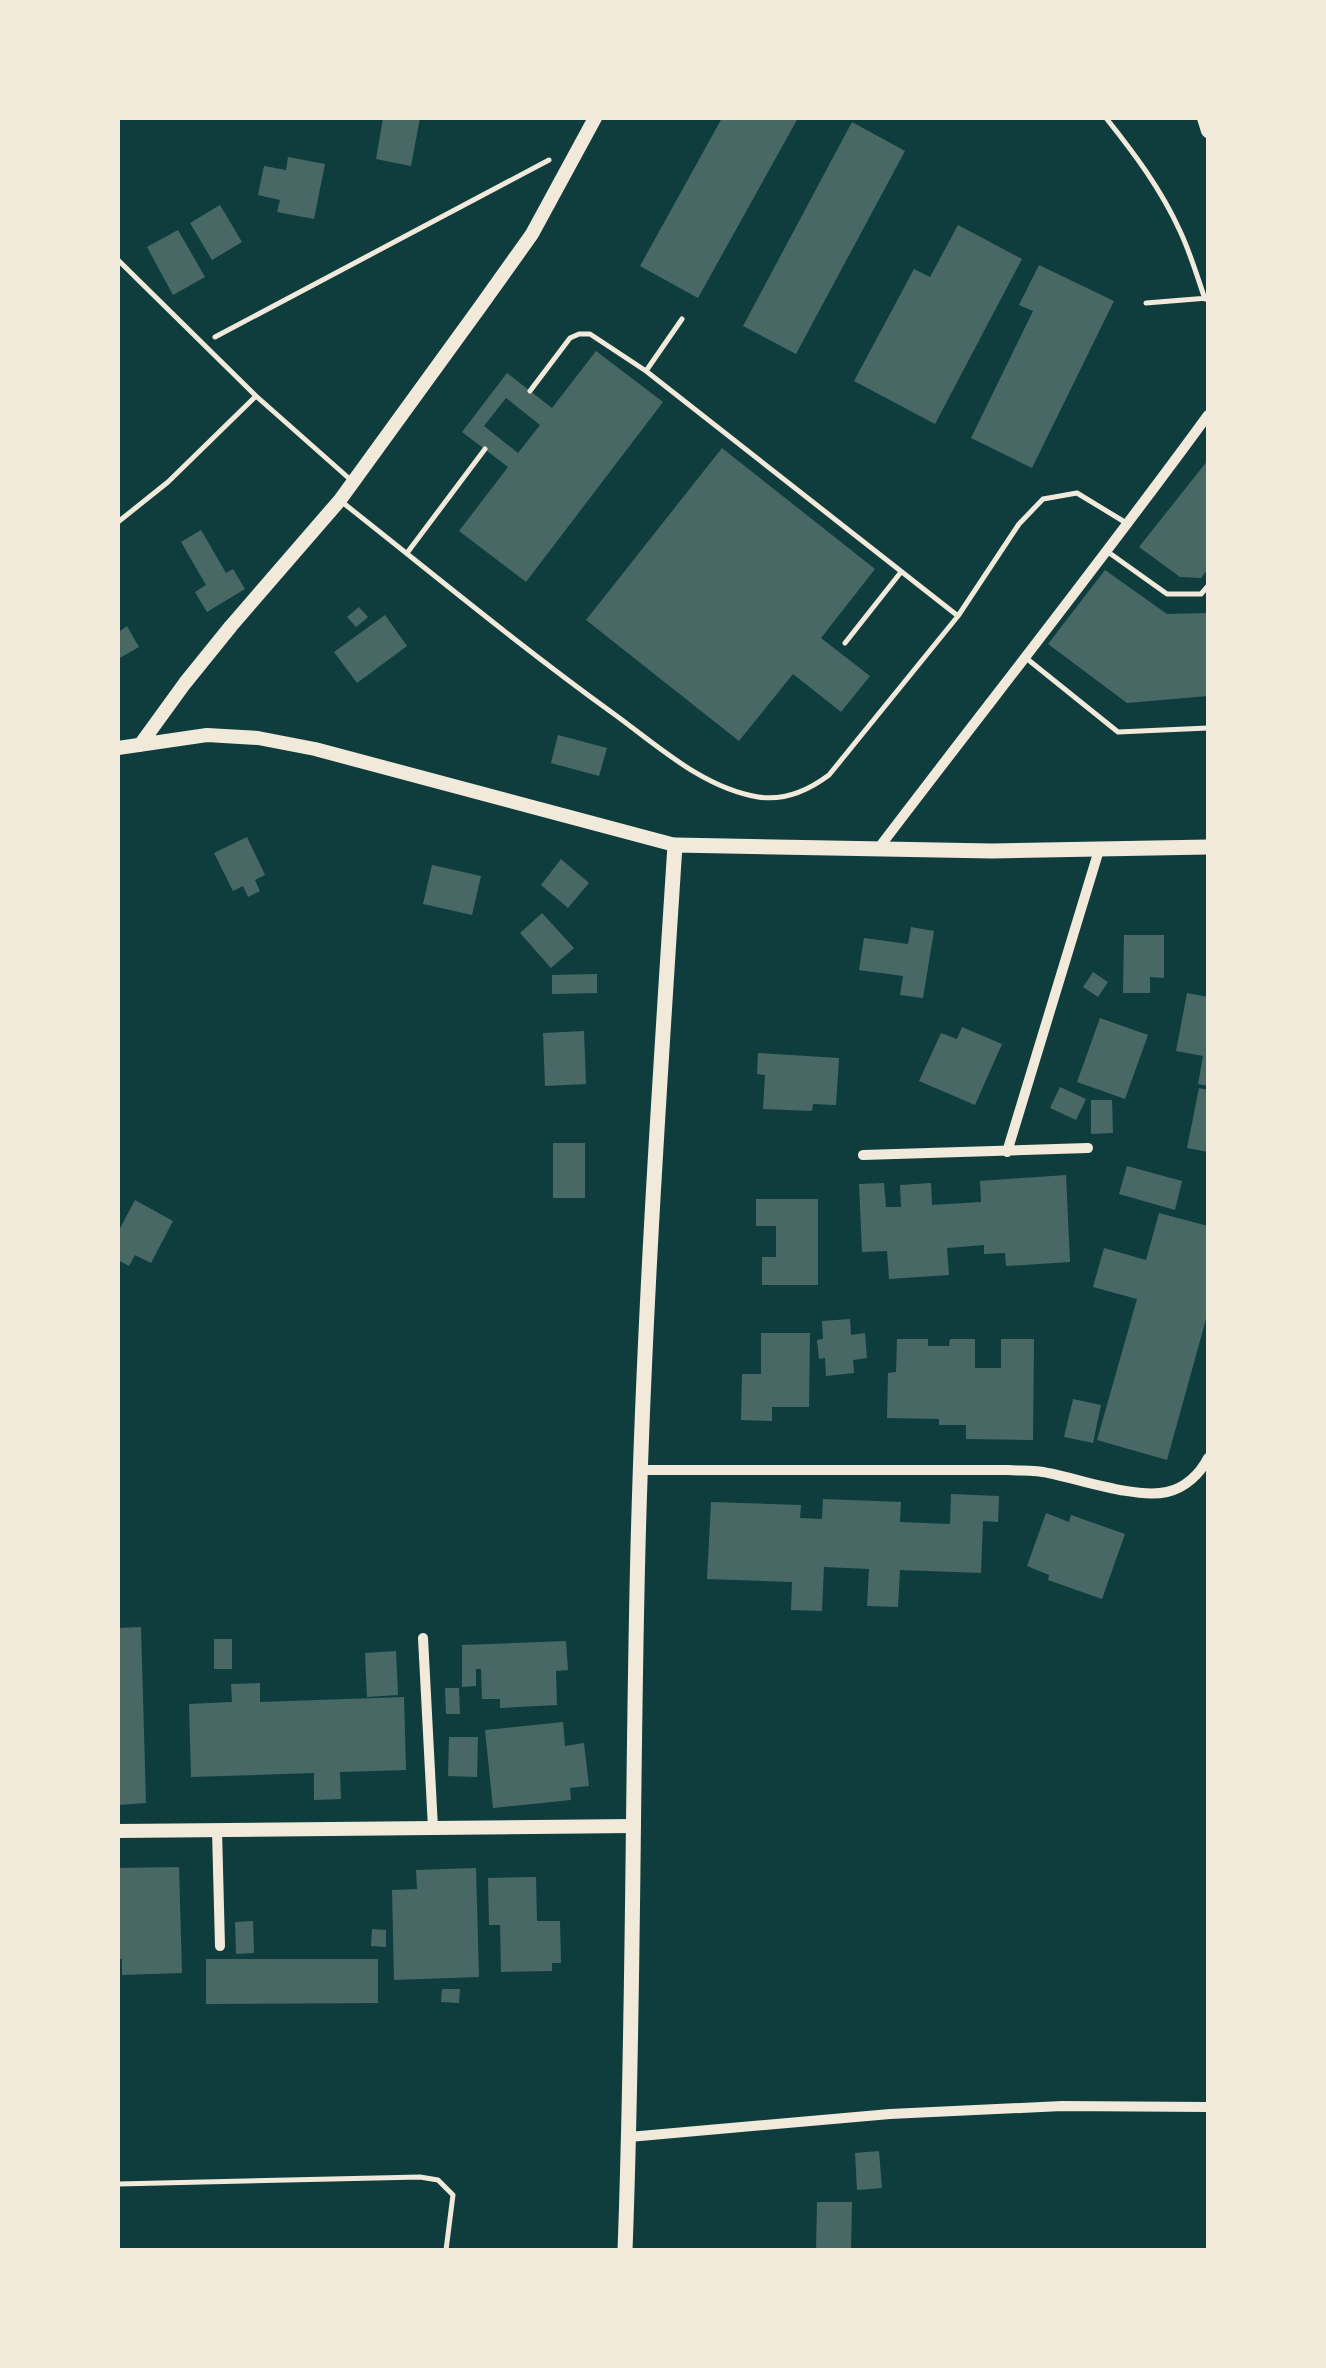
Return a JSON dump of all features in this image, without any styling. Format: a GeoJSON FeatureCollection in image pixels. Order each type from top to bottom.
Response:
{"type":"FeatureCollection","features":[{"type":"Feature","properties":{"kind":"main road"},"geometry":{"type":"LineString","coordinates":[[625,2250],[641,1470],[649,1249],[675,845],[878,850],[1208,847]]}},
{"type":"Feature","properties":{"kind":"street"},"geometry":{"type":"LineString","coordinates":[[140,744],[185,683],[340,500],[532,234],[594,118]]}},
{"type":"Feature","properties":{"kind":"street"},"geometry":{"type":"LineString","coordinates":[[1204,118],[1208,131]]}},
{"type":"Feature","properties":{"kind":"street"},"geometry":{"type":"LineString","coordinates":[[878,850],[1108,552],[1208,415]]}},
{"type":"Feature","properties":{"kind":"street"},"geometry":{"type":"LineString","coordinates":[[118,748],[207,736],[258,738],[675,845]]}},
{"type":"Feature","properties":{"kind":"street"},"geometry":{"type":"LineString","coordinates":[[1007,1152],[1098,850]]}},
{"type":"Feature","properties":{"kind":"street"},"geometry":{"type":"LineString","coordinates":[[863,1154],[1088,1148]]}},
{"type":"Feature","properties":{"kind":"street"},"geometry":{"type":"LineString","coordinates":[[641,1470],[1026,1471],[1153,1493],[1181,1487],[1202,1470],[1208,1458]]}},
{"type":"Feature","properties":{"kind":"street"},"geometry":{"type":"LineString","coordinates":[[423,1638],[433,1828]]}},
{"type":"Feature","properties":{"kind":"street"},"geometry":{"type":"LineString","coordinates":[[118,1831],[634,1826]]}},
{"type":"Feature","properties":{"kind":"street"},"geometry":{"type":"LineString","coordinates":[[217,1830],[220,1946]]}},
{"type":"Feature","properties":{"kind":"street"},"geometry":{"type":"LineString","coordinates":[[629,2137],[890,2114],[1062,2106],[1208,2108]]}},
{"type":"Feature","properties":{"kind":"lane"},"geometry":{"type":"LineString","coordinates":[[1106,118],[1160,193],[1181,232],[1207,298],[1146,303]]}},
{"type":"Feature","properties":{"kind":"lane"},"geometry":{"type":"LineString","coordinates":[[118,260],[256,396],[353,481]]}},
{"type":"Feature","properties":{"kind":"lane"},"geometry":{"type":"LineString","coordinates":[[646,371],[682,319]]}},
{"type":"Feature","properties":{"kind":"lane"},"geometry":{"type":"LineString","coordinates":[[530,391],[570,338],[590,334],[646,371],[958,616]]}},
{"type":"Feature","properties":{"kind":"lane"},"geometry":{"type":"LineString","coordinates":[[118,522],[168,482],[256,396]]}},
{"type":"Feature","properties":{"kind":"lane"},"geometry":{"type":"LineString","coordinates":[[406,553],[485,449]]}},
{"type":"Feature","properties":{"kind":"lane"},"geometry":{"type":"LineString","coordinates":[[340,500],[550,668],[683,764],[716,784],[761,798],[808,790],[829,775],[958,616],[1019,524],[1043,499],[1077,493],[1128,524]]}},
{"type":"Feature","properties":{"kind":"lane"},"geometry":{"type":"LineString","coordinates":[[1108,552],[1168,594],[1204,594],[1208,586]]}},
{"type":"Feature","properties":{"kind":"lane"},"geometry":{"type":"LineString","coordinates":[[845,643],[901,572]]}},
{"type":"Feature","properties":{"kind":"lane"},"geometry":{"type":"LineString","coordinates":[[1024,656],[1118,732],[1208,728]]}},
{"type":"Feature","properties":{"kind":"lane"},"geometry":{"type":"LineString","coordinates":[[118,2184],[420,2176],[438,2180],[453,2195],[446,2250]]}},
{"type":"Feature","properties":{"kind":"path"},"geometry":{"type":"LineString","coordinates":[[203,343],[548,160]]}},
{"type":"Feature","properties":{"kind":"building"},"geometry":{"type":"Polygon","coordinates":[[[383,118],[420,118],[411,166],[376,159],[383,118]]]}},
{"type":"Feature","properties":{"kind":"building"},"geometry":{"type":"Polygon","coordinates":[[[722,118],[798,118],[698,298],[640,266],[722,118]]]}},
{"type":"Feature","properties":{"kind":"building"},"geometry":{"type":"Polygon","coordinates":[[[852,122],[905,151],[796,354],[743,326],[852,122]]]}},
{"type":"Feature","properties":{"kind":"building"},"geometry":{"type":"Polygon","coordinates":[[[288,157],[325,164],[314,219],[277,212],[280,200],[258,195],[264,166],[286,170],[288,157]]]}},
{"type":"Feature","properties":{"kind":"building"},"geometry":{"type":"Polygon","coordinates":[[[220,205],[242,242],[212,260],[190,223],[220,205]]]}},
{"type":"Feature","properties":{"kind":"building"},"geometry":{"type":"Polygon","coordinates":[[[958,225],[1022,259],[935,424],[854,381],[914,269],[930,277],[958,225]]]}},
{"type":"Feature","properties":{"kind":"building"},"geometry":{"type":"Polygon","coordinates":[[[178,230],[205,277],[173,295],[147,247],[178,230]]]}},
{"type":"Feature","properties":{"kind":"building"},"geometry":{"type":"Polygon","coordinates":[[[1039,265],[1114,301],[1032,468],[971,438],[1033,311],[1019,305],[1039,265]]]}},
{"type":"Feature","properties":{"kind":"building"},"geometry":{"type":"Polygon","coordinates":[[[596,351],[663,402],[526,582],[459,531],[508,467],[462,432],[507,373],[552,408],[596,351]],[[506,398],[484,426],[518,453],[540,425],[506,398]]]}},
{"type":"Feature","properties":{"kind":"building"},"geometry":{"type":"Polygon","coordinates":[[[722,448],[875,569],[821,638],[870,676],[841,712],[793,674],[739,741],[586,620],[722,448]]]}},
{"type":"Feature","properties":{"kind":"building"},"geometry":{"type":"Polygon","coordinates":[[[1208,460],[1208,569],[1201,578],[1180,577],[1139,547],[1208,460]]]}},
{"type":"Feature","properties":{"kind":"building"},"geometry":{"type":"Polygon","coordinates":[[[201,530],[226,573],[233,569],[245,589],[207,612],[195,592],[206,585],[181,542],[201,530]]]}},
{"type":"Feature","properties":{"kind":"building"},"geometry":{"type":"Polygon","coordinates":[[[1105,570],[1167,614],[1208,613],[1208,696],[1127,703],[1048,644],[1105,570]]]}},
{"type":"Feature","properties":{"kind":"building"},"geometry":{"type":"Polygon","coordinates":[[[359,607],[368,617],[356,627],[347,617],[359,607]]]}},
{"type":"Feature","properties":{"kind":"building"},"geometry":{"type":"Polygon","coordinates":[[[385,615],[407,646],[357,683],[334,652],[385,615]]]}},
{"type":"Feature","properties":{"kind":"building"},"geometry":{"type":"Polygon","coordinates":[[[118,626],[120,631],[127,626],[139,647],[118,659],[118,626]]]}},
{"type":"Feature","properties":{"kind":"building"},"geometry":{"type":"Polygon","coordinates":[[[558,735],[607,748],[599,776],[551,763],[558,735]]]}},
{"type":"Feature","properties":{"kind":"building"},"geometry":{"type":"Polygon","coordinates":[[[247,837],[265,875],[255,880],[260,891],[248,897],[243,886],[233,891],[214,853],[247,837]]]}},
{"type":"Feature","properties":{"kind":"building"},"geometry":{"type":"Polygon","coordinates":[[[561,859],[589,883],[568,908],[541,885],[561,859]]]}},
{"type":"Feature","properties":{"kind":"building"},"geometry":{"type":"Polygon","coordinates":[[[432,865],[481,876],[472,915],[423,904],[432,865]]]}},
{"type":"Feature","properties":{"kind":"building"},"geometry":{"type":"Polygon","coordinates":[[[542,913],[574,948],[551,968],[520,933],[542,913]]]}},
{"type":"Feature","properties":{"kind":"building"},"geometry":{"type":"Polygon","coordinates":[[[911,927],[934,931],[923,998],[900,995],[903,976],[859,970],[864,938],[908,944],[911,927]]]}},
{"type":"Feature","properties":{"kind":"building"},"geometry":{"type":"Polygon","coordinates":[[[1124,935],[1164,935],[1164,978],[1150,977],[1150,993],[1123,993],[1124,935]]]}},
{"type":"Feature","properties":{"kind":"building"},"geometry":{"type":"Polygon","coordinates":[[[1093,972],[1108,982],[1098,997],[1083,987],[1093,972]]]}},
{"type":"Feature","properties":{"kind":"building"},"geometry":{"type":"Polygon","coordinates":[[[597,974],[597,993],[552,994],[552,975],[597,974]]]}},
{"type":"Feature","properties":{"kind":"building"},"geometry":{"type":"Polygon","coordinates":[[[1187,993],[1208,997],[1208,1086],[1198,1084],[1203,1056],[1176,1051],[1187,993]]]}},
{"type":"Feature","properties":{"kind":"building"},"geometry":{"type":"Polygon","coordinates":[[[1100,1018],[1148,1035],[1125,1099],[1077,1082],[1100,1018]]]}},
{"type":"Feature","properties":{"kind":"building"},"geometry":{"type":"Polygon","coordinates":[[[962,1027],[1002,1044],[975,1105],[919,1081],[941,1033],[957,1039],[962,1027]]]}},
{"type":"Feature","properties":{"kind":"building"},"geometry":{"type":"Polygon","coordinates":[[[584,1031],[586,1084],[545,1086],[543,1033],[584,1031]]]}},
{"type":"Feature","properties":{"kind":"building"},"geometry":{"type":"Polygon","coordinates":[[[758,1053],[839,1058],[836,1105],[813,1104],[812,1111],[763,1109],[765,1075],[757,1074],[758,1053]]]}},
{"type":"Feature","properties":{"kind":"building"},"geometry":{"type":"Polygon","coordinates":[[[1060,1087],[1086,1099],[1076,1120],[1050,1108],[1060,1087]]]}},
{"type":"Feature","properties":{"kind":"building"},"geometry":{"type":"Polygon","coordinates":[[[1199,1088],[1208,1090],[1208,1152],[1187,1148],[1199,1088]]]}},
{"type":"Feature","properties":{"kind":"building"},"geometry":{"type":"Polygon","coordinates":[[[1091,1100],[1112,1100],[1113,1133],[1091,1134],[1091,1100]]]}},
{"type":"Feature","properties":{"kind":"building"},"geometry":{"type":"Polygon","coordinates":[[[553,1143],[585,1143],[585,1198],[553,1198],[553,1143]]]}},
{"type":"Feature","properties":{"kind":"building"},"geometry":{"type":"Polygon","coordinates":[[[1127,1166],[1182,1181],[1175,1210],[1119,1194],[1127,1166]]]}},
{"type":"Feature","properties":{"kind":"building"},"geometry":{"type":"Polygon","coordinates":[[[1066,1175],[1070,1262],[1006,1266],[1005,1253],[984,1254],[984,1245],[947,1248],[949,1275],[889,1279],[887,1251],[862,1252],[859,1184],[884,1183],[886,1207],[901,1207],[900,1185],[931,1183],[932,1205],[981,1202],[980,1181],[1066,1175]]]}},
{"type":"Feature","properties":{"kind":"building"},"geometry":{"type":"Polygon","coordinates":[[[756,1199],[818,1199],[818,1285],[762,1285],[762,1257],[776,1257],[776,1226],[756,1226],[756,1199]]]}},
{"type":"Feature","properties":{"kind":"building"},"geometry":{"type":"Polygon","coordinates":[[[135,1200],[173,1221],[151,1263],[135,1255],[129,1266],[118,1260],[118,1232],[135,1200]]]}},
{"type":"Feature","properties":{"kind":"building"},"geometry":{"type":"Polygon","coordinates":[[[1159,1213],[1208,1226],[1208,1312],[1167,1460],[1097,1440],[1137,1299],[1093,1287],[1104,1248],[1146,1260],[1159,1213]]]}},
{"type":"Feature","properties":{"kind":"building"},"geometry":{"type":"Polygon","coordinates":[[[850,1319],[851,1335],[865,1333],[867,1358],[853,1360],[854,1373],[826,1376],[825,1358],[819,1359],[817,1340],[823,1339],[822,1321],[850,1319]]]}},
{"type":"Feature","properties":{"kind":"building"},"geometry":{"type":"Polygon","coordinates":[[[761,1333],[810,1333],[809,1407],[772,1407],[772,1421],[741,1420],[742,1374],[761,1374],[761,1333]]]}},
{"type":"Feature","properties":{"kind":"building"},"geometry":{"type":"Polygon","coordinates":[[[897,1339],[928,1339],[928,1346],[949,1346],[950,1339],[975,1339],[975,1368],[1001,1368],[1001,1339],[1034,1339],[1033,1440],[966,1439],[966,1425],[939,1425],[939,1419],[887,1418],[888,1373],[896,1372],[897,1339]]]}},
{"type":"Feature","properties":{"kind":"building"},"geometry":{"type":"Polygon","coordinates":[[[1073,1399],[1101,1405],[1093,1443],[1064,1437],[1073,1399]]]}},
{"type":"Feature","properties":{"kind":"building"},"geometry":{"type":"Polygon","coordinates":[[[951,1494],[999,1496],[998,1522],[983,1521],[981,1573],[900,1570],[898,1607],[867,1606],[869,1569],[824,1567],[822,1611],[791,1610],[792,1582],[707,1579],[711,1502],[801,1505],[800,1518],[822,1519],[823,1499],[901,1502],[900,1522],[950,1524],[951,1494]]]}},
{"type":"Feature","properties":{"kind":"building"},"geometry":{"type":"Polygon","coordinates":[[[1046,1513],[1069,1522],[1071,1515],[1125,1534],[1102,1599],[1048,1580],[1049,1575],[1027,1566],[1046,1513]]]}},
{"type":"Feature","properties":{"kind":"building"},"geometry":{"type":"Polygon","coordinates":[[[141,1627],[146,1803],[118,1805],[118,1628],[141,1627]]]}},
{"type":"Feature","properties":{"kind":"building"},"geometry":{"type":"Polygon","coordinates":[[[214,1639],[232,1639],[232,1669],[214,1669],[214,1639]]]}},
{"type":"Feature","properties":{"kind":"building"},"geometry":{"type":"Polygon","coordinates":[[[566,1641],[568,1670],[556,1671],[557,1705],[500,1708],[500,1699],[482,1699],[481,1669],[476,1669],[476,1686],[462,1687],[462,1645],[566,1641]]]}},
{"type":"Feature","properties":{"kind":"building"},"geometry":{"type":"Polygon","coordinates":[[[396,1651],[398,1695],[367,1697],[365,1653],[396,1651]]]}},
{"type":"Feature","properties":{"kind":"building"},"geometry":{"type":"Polygon","coordinates":[[[260,1683],[260,1702],[404,1697],[406,1770],[340,1772],[341,1799],[314,1800],[314,1773],[191,1777],[189,1704],[232,1702],[231,1684],[260,1683]]]}},
{"type":"Feature","properties":{"kind":"building"},"geometry":{"type":"Polygon","coordinates":[[[445,1688],[459,1688],[460,1714],[446,1714],[445,1688]]]}},
{"type":"Feature","properties":{"kind":"building"},"geometry":{"type":"Polygon","coordinates":[[[563,1722],[565,1746],[584,1743],[589,1786],[570,1788],[571,1800],[493,1808],[485,1730],[563,1722]]]}},
{"type":"Feature","properties":{"kind":"building"},"geometry":{"type":"Polygon","coordinates":[[[449,1737],[478,1737],[477,1777],[448,1776],[449,1737]]]}},
{"type":"Feature","properties":{"kind":"building"},"geometry":{"type":"Polygon","coordinates":[[[179,1867],[182,1973],[122,1975],[122,1959],[118,1959],[118,1868],[179,1867]]]}},
{"type":"Feature","properties":{"kind":"building"},"geometry":{"type":"Polygon","coordinates":[[[476,1868],[479,1977],[394,1980],[392,1890],[417,1889],[416,1870],[476,1868]]]}},
{"type":"Feature","properties":{"kind":"building"},"geometry":{"type":"Polygon","coordinates":[[[536,1877],[537,1921],[560,1921],[561,1963],[552,1963],[552,1971],[501,1972],[500,1925],[489,1925],[488,1878],[536,1877]]]}},
{"type":"Feature","properties":{"kind":"building"},"geometry":{"type":"Polygon","coordinates":[[[253,1921],[254,1953],[236,1954],[235,1922],[253,1921]]]}},
{"type":"Feature","properties":{"kind":"building"},"geometry":{"type":"Polygon","coordinates":[[[372,1929],[386,1930],[386,1947],[371,1946],[372,1929]]]}},
{"type":"Feature","properties":{"kind":"building"},"geometry":{"type":"Polygon","coordinates":[[[206,1959],[378,1959],[378,2003],[206,2004],[206,1959]]]}},
{"type":"Feature","properties":{"kind":"building"},"geometry":{"type":"Polygon","coordinates":[[[442,1989],[460,1989],[459,2003],[441,2002],[442,1989]]]}},
{"type":"Feature","properties":{"kind":"building"},"geometry":{"type":"Polygon","coordinates":[[[879,2151],[882,2188],[857,2190],[855,2153],[879,2151]]]}},
{"type":"Feature","properties":{"kind":"building"},"geometry":{"type":"Polygon","coordinates":[[[817,2202],[852,2202],[851,2250],[816,2250],[817,2202]]]}}]}
